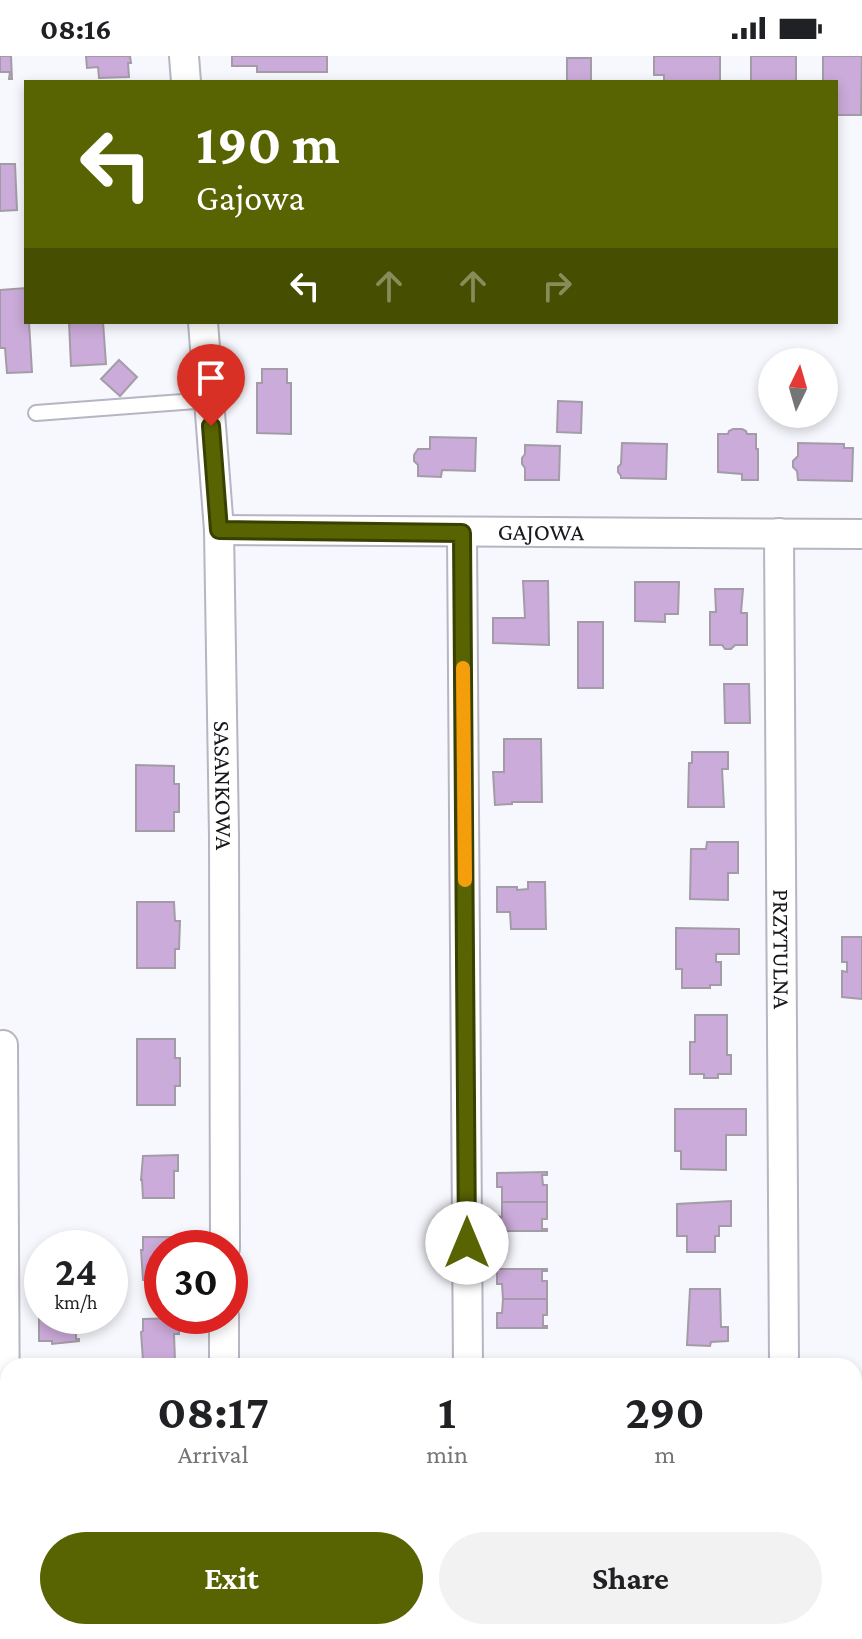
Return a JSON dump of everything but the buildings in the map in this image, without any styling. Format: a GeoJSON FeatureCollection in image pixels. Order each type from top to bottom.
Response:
{"type":"FeatureCollection","features":[{"type":"Feature","properties":{"kind":"street"},"geometry":{"type":"LineString","coordinates":[[184,56],[186,80]]}},
{"type":"Feature","properties":{"kind":"street","name":"SASANKOWA"},"geometry":{"type":"LineString","coordinates":[[203,324],[219,530],[225,1230]]}},
{"type":"Feature","properties":{"kind":"street","name":"GAJOWA"},"geometry":{"type":"LineString","coordinates":[[219,530],[862,534]]}},
{"type":"Feature","properties":{"kind":"street"},"geometry":{"type":"LineString","coordinates":[[462,533],[468,1358]]}},
{"type":"Feature","properties":{"kind":"street","name":"PRZYTULNA"},"geometry":{"type":"LineString","coordinates":[[779,533],[784,1358]]}},
{"type":"Feature","properties":{"kind":"street"},"geometry":{"type":"LineString","coordinates":[[3,1045],[5,1358]]}},
{"type":"Feature","properties":{"kind":"street"},"geometry":{"type":"LineString","coordinates":[[224,1334],[224,1358]]}},
{"type":"Feature","properties":{"kind":"lane"},"geometry":{"type":"LineString","coordinates":[[36,413],[209,400]]}},
{"type":"Feature","properties":{"kind":"slow traffic"},"geometry":{"type":"LineString","coordinates":[[463,668],[465,880]]}},
{"type":"Feature","properties":{"kind":"route"},"geometry":{"type":"LineString","coordinates":[[211,426],[219,530],[462,533],[467,1243]]}}]}
